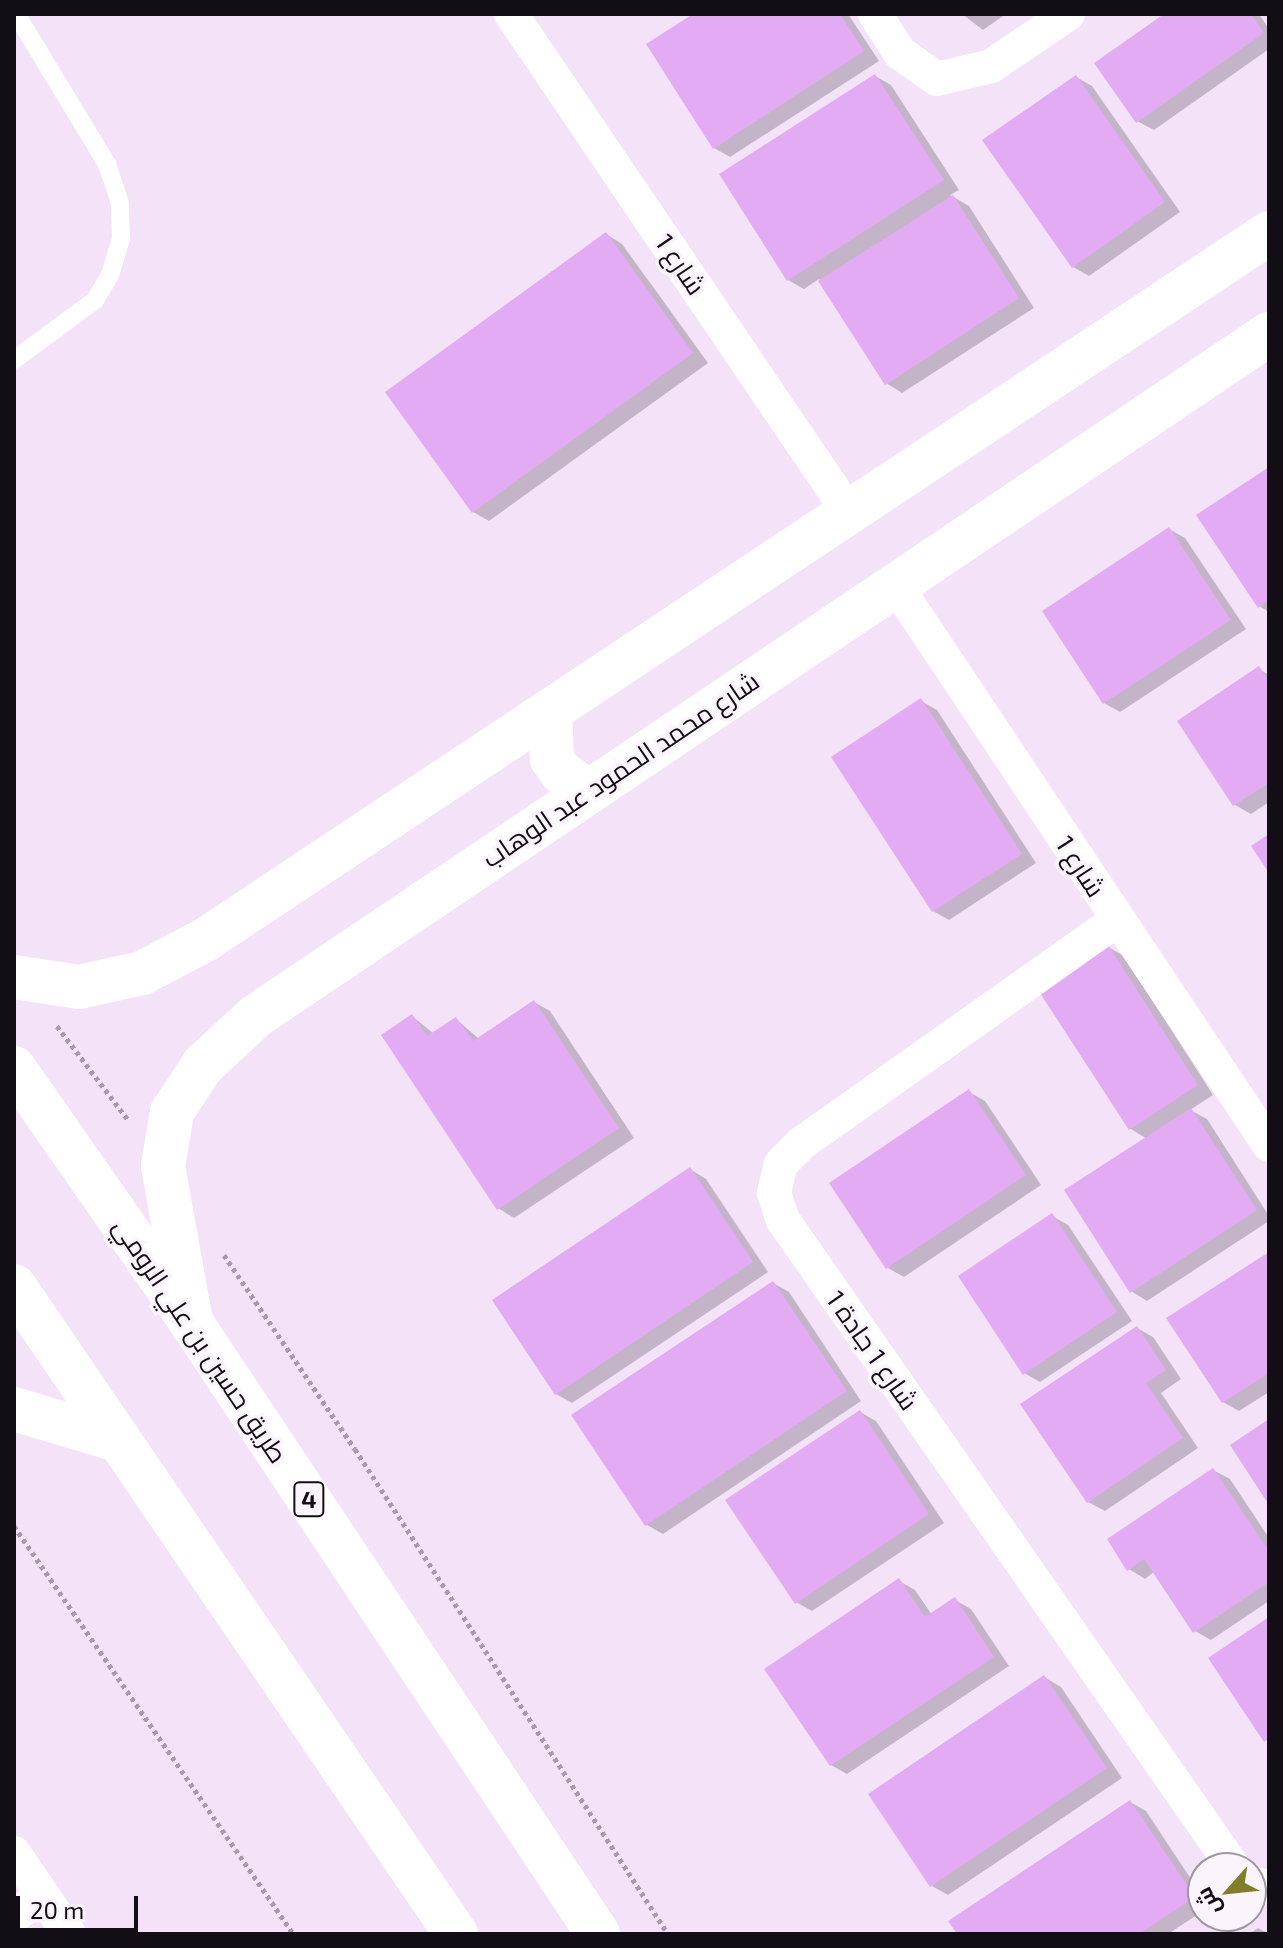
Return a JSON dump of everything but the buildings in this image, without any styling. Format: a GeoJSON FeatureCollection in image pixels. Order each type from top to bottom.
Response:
{"type":"FeatureCollection","features":[{"type":"Feature","properties":{"kind":"main road"},"geometry":{"type":"LineString","coordinates":[[18,978],[79,987],[142,973],[205,940],[1269,233]]}},
{"type":"Feature","properties":{"kind":"main road","name":"شارع محمد الحمود عبد الوهاب"},"geometry":{"type":"LineString","coordinates":[[191,1322],[163,1166],[172,1112],[203,1065],[256,1016],[1269,334]]}},
{"type":"Feature","properties":{"kind":"main road"},"geometry":{"type":"LineString","coordinates":[[550,713],[552,759],[567,778],[587,791]]}},
{"type":"Feature","properties":{"kind":"main road","name":"طريق حسين بن علي الرومي"},"geometry":{"type":"LineString","coordinates":[[14,1068],[191,1322],[598,1934]]}},
{"type":"Feature","properties":{"kind":"main road"},"geometry":{"type":"LineString","coordinates":[[14,1286],[456,1934]]}},
{"type":"Feature","properties":{"kind":"main road"},"geometry":{"type":"LineString","coordinates":[[14,1409],[118,1440]]}},
{"type":"Feature","properties":{"kind":"street","name":"شارع 1"},"geometry":{"type":"LineString","coordinates":[[511,14],[850,514]]}},
{"type":"Feature","properties":{"kind":"street"},"geometry":{"type":"LineString","coordinates":[[875,14],[900,53],[937,79],[991,66],[1068,14]]}},
{"type":"Feature","properties":{"kind":"street","name":"شارع 1"},"geometry":{"type":"LineString","coordinates":[[895,584],[1269,1145]]}},
{"type":"Feature","properties":{"kind":"street","name":"شارع 1 جادة 1"},"geometry":{"type":"LineString","coordinates":[[1117,920],[801,1144],[781,1164],[774,1193],[783,1220],[1223,1852]]}},
{"type":"Feature","properties":{"kind":"street"},"geometry":{"type":"LineString","coordinates":[[14,1853],[69,1934]]}},
{"type":"Feature","properties":{"kind":"street"},"geometry":{"type":"LineString","coordinates":[[14,1916],[43,1896]]}},
{"type":"Feature","properties":{"kind":"lane"},"geometry":{"type":"LineString","coordinates":[[14,360],[95,300],[110,275],[121,238],[120,203],[107,164],[16,14]]}},
{"type":"Feature","properties":{"kind":"path"},"geometry":{"type":"LineString","coordinates":[[18,978],[163,1166]]}},
{"type":"Feature","properties":{"kind":"path"},"geometry":{"type":"LineString","coordinates":[[216,1243],[355,1449],[668,1934]]}},
{"type":"Feature","properties":{"kind":"path"},"geometry":{"type":"LineString","coordinates":[[14,1526],[293,1934]]}}]}
